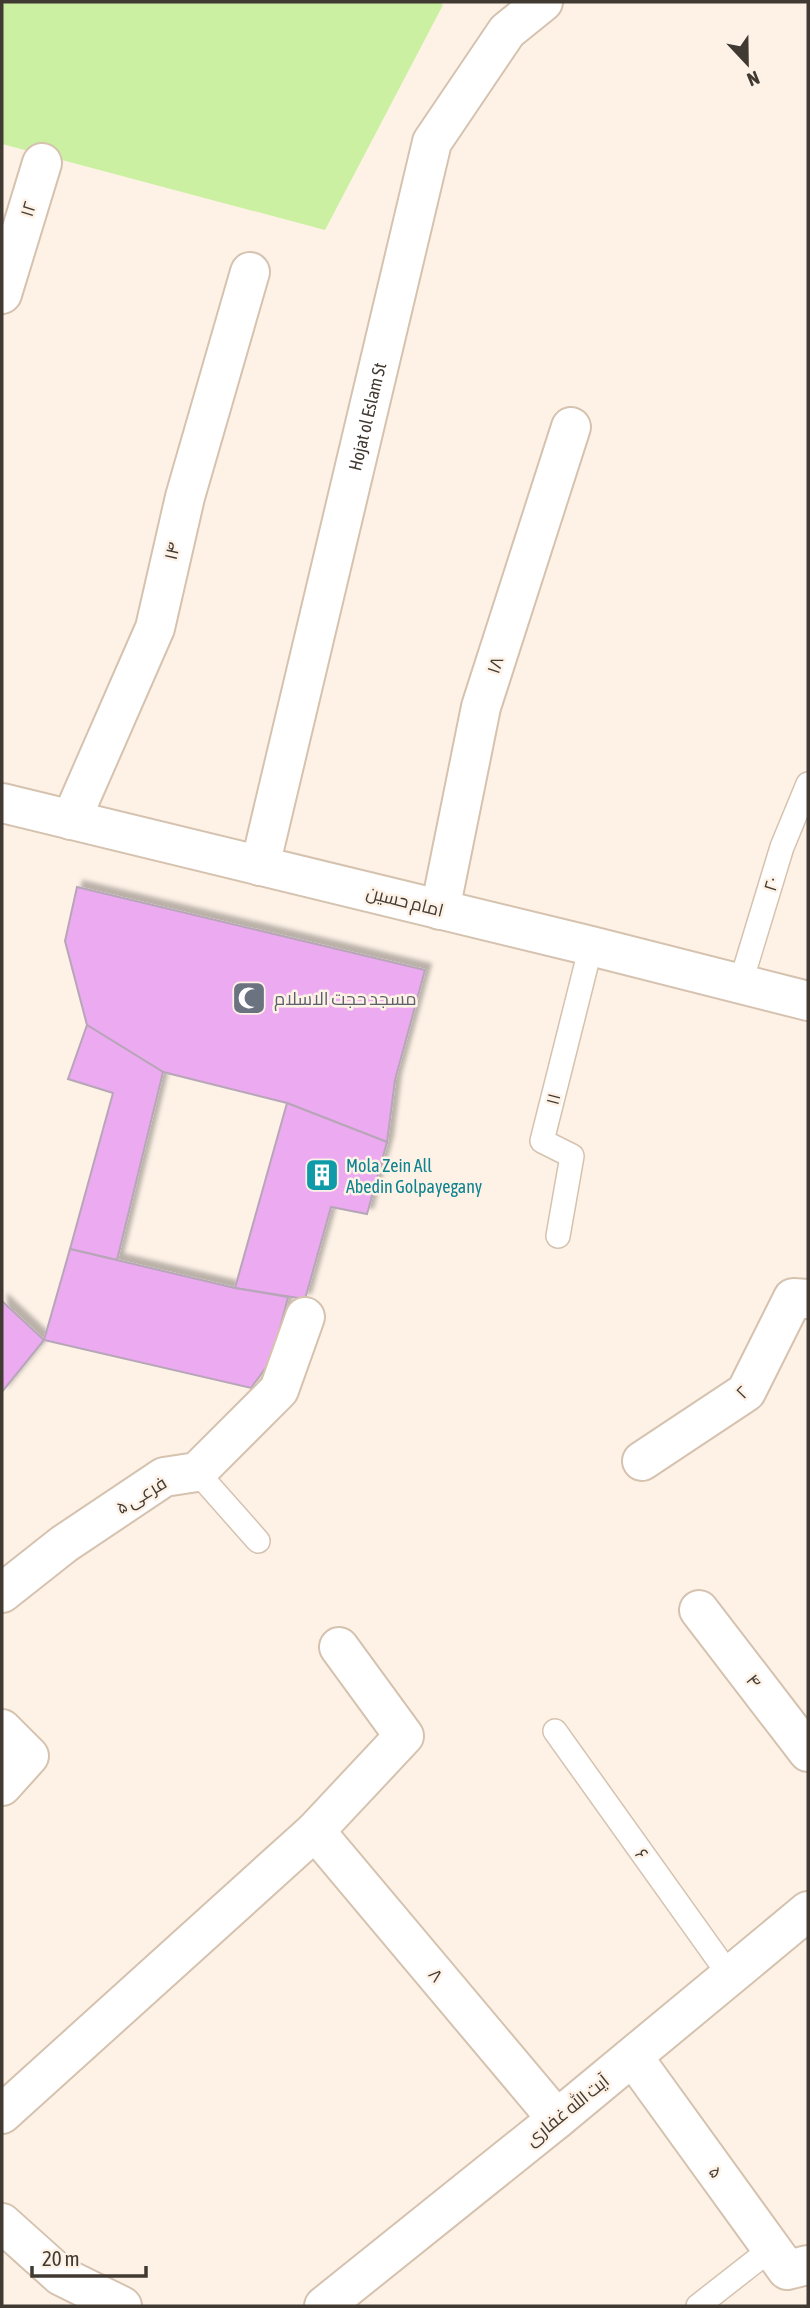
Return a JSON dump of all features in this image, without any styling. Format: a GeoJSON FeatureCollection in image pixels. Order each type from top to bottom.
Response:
{"type":"FeatureCollection","features":[{"type":"Feature","properties":{"kind":"street","name":"Hojat ol Eslam St"},"geometry":{"type":"LineString","coordinates":[[260,866],[432,142],[507,31],[543,2]]}},
{"type":"Feature","properties":{"kind":"street","name":"۱۲"},"geometry":{"type":"LineString","coordinates":[[2,295],[42,163]]}},
{"type":"Feature","properties":{"kind":"street","name":"۱۴"},"geometry":{"type":"LineString","coordinates":[[71,820],[155,628],[185,497],[250,272]]}},
{"type":"Feature","properties":{"kind":"street","name":"۱۸"},"geometry":{"type":"LineString","coordinates":[[440,910],[481,707],[571,427]]}},
{"type":"Feature","properties":{"kind":"street","name":"امام حسین"},"geometry":{"type":"LineString","coordinates":[[2,803],[808,1001]]}},
{"type":"Feature","properties":{"kind":"street","name":"۲"},"geometry":{"type":"LineString","coordinates":[[642,1461],[746,1392],[793,1298],[808,1299]]}},
{"type":"Feature","properties":{"kind":"street"},"geometry":{"type":"LineString","coordinates":[[197,1472],[279,1390],[305,1317]]}},
{"type":"Feature","properties":{"kind":"street","name":"فرعی ۵"},"geometry":{"type":"LineString","coordinates":[[2,1594],[64,1544],[164,1477],[197,1472]]}},
{"type":"Feature","properties":{"kind":"street","name":"۴"},"geometry":{"type":"LineString","coordinates":[[699,1610],[808,1752]]}},
{"type":"Feature","properties":{"kind":"street"},"geometry":{"type":"LineString","coordinates":[[2,2114],[315,1832],[404,1736],[339,1647]]}},
{"type":"Feature","properties":{"kind":"street"},"geometry":{"type":"LineString","coordinates":[[2,1728],[29,1756],[2,1786]]}},
{"type":"Feature","properties":{"kind":"street","name":"۸"},"geometry":{"type":"LineString","coordinates":[[315,1832],[557,2119]]}},
{"type":"Feature","properties":{"kind":"street","name":"آیت الله غفاری"},"geometry":{"type":"LineString","coordinates":[[339,2301],[808,1911]]}},
{"type":"Feature","properties":{"kind":"street","name":"۵"},"geometry":{"type":"LineString","coordinates":[[633,2056],[787,2270],[808,2264]]}},
{"type":"Feature","properties":{"kind":"street"},"geometry":{"type":"LineString","coordinates":[[2,2223],[61,2276],[122,2306]]}},
{"type":"Feature","properties":{"kind":"lane","name":"۲۰"},"geometry":{"type":"LineString","coordinates":[[740,985],[782,847],[808,784]]}},
{"type":"Feature","properties":{"kind":"lane","name":"۱۱"},"geometry":{"type":"LineString","coordinates":[[558,1236],[572,1156],[542,1141],[591,946]]}},
{"type":"Feature","properties":{"kind":"lane"},"geometry":{"type":"LineString","coordinates":[[197,1472],[258,1541]]}},
{"type":"Feature","properties":{"kind":"lane","name":"۶"},"geometry":{"type":"LineString","coordinates":[[555,1731],[730,1976]]}},
{"type":"Feature","properties":{"kind":"lane"},"geometry":{"type":"LineString","coordinates":[[698,2306],[772,2248]]}},
{"type":"Feature","properties":{"kind":"green space"},"geometry":{"type":"Polygon","coordinates":[[[2,2],[440,2],[443,5],[325,230],[2,144],[2,2]]]}},
{"type":"Feature","properties":{"kind":"building","name":"مسجد حجت الاسلام"},"geometry":{"type":"Polygon","coordinates":[[[77,887],[425,970],[395,1080],[387,1142],[287,1103],[163,1072],[87,1025],[65,941],[77,887]]]}},
{"type":"Feature","properties":{"kind":"building"},"geometry":{"type":"Polygon","coordinates":[[[87,1025],[163,1072],[117,1260],[70,1249],[113,1093],[68,1079],[87,1025]]]}},
{"type":"Feature","properties":{"kind":"building","name":"Mola Zein All Abedin Golpayegany"},"geometry":{"type":"Polygon","coordinates":[[[287,1103],[387,1142],[367,1214],[331,1207],[305,1299],[235,1288],[287,1103]]]}},
{"type":"Feature","properties":{"kind":"building"},"geometry":{"type":"Polygon","coordinates":[[[70,1249],[235,1288],[288,1297],[272,1359],[251,1388],[44,1340],[70,1249]]]}},
{"type":"Feature","properties":{"kind":"building"},"geometry":{"type":"Polygon","coordinates":[[[2,1301],[44,1340],[2,1392],[2,1301]]]}},
{"type":"Feature","properties":{"kind":"place","name":"مسجد حجت الاسلام"},"geometry":{"type":"Point","coordinates":[249,998]}},
{"type":"Feature","properties":{"kind":"place","name":"Mola Zein All Abedin Golpayegany"},"geometry":{"type":"Point","coordinates":[322,1175]}}]}
